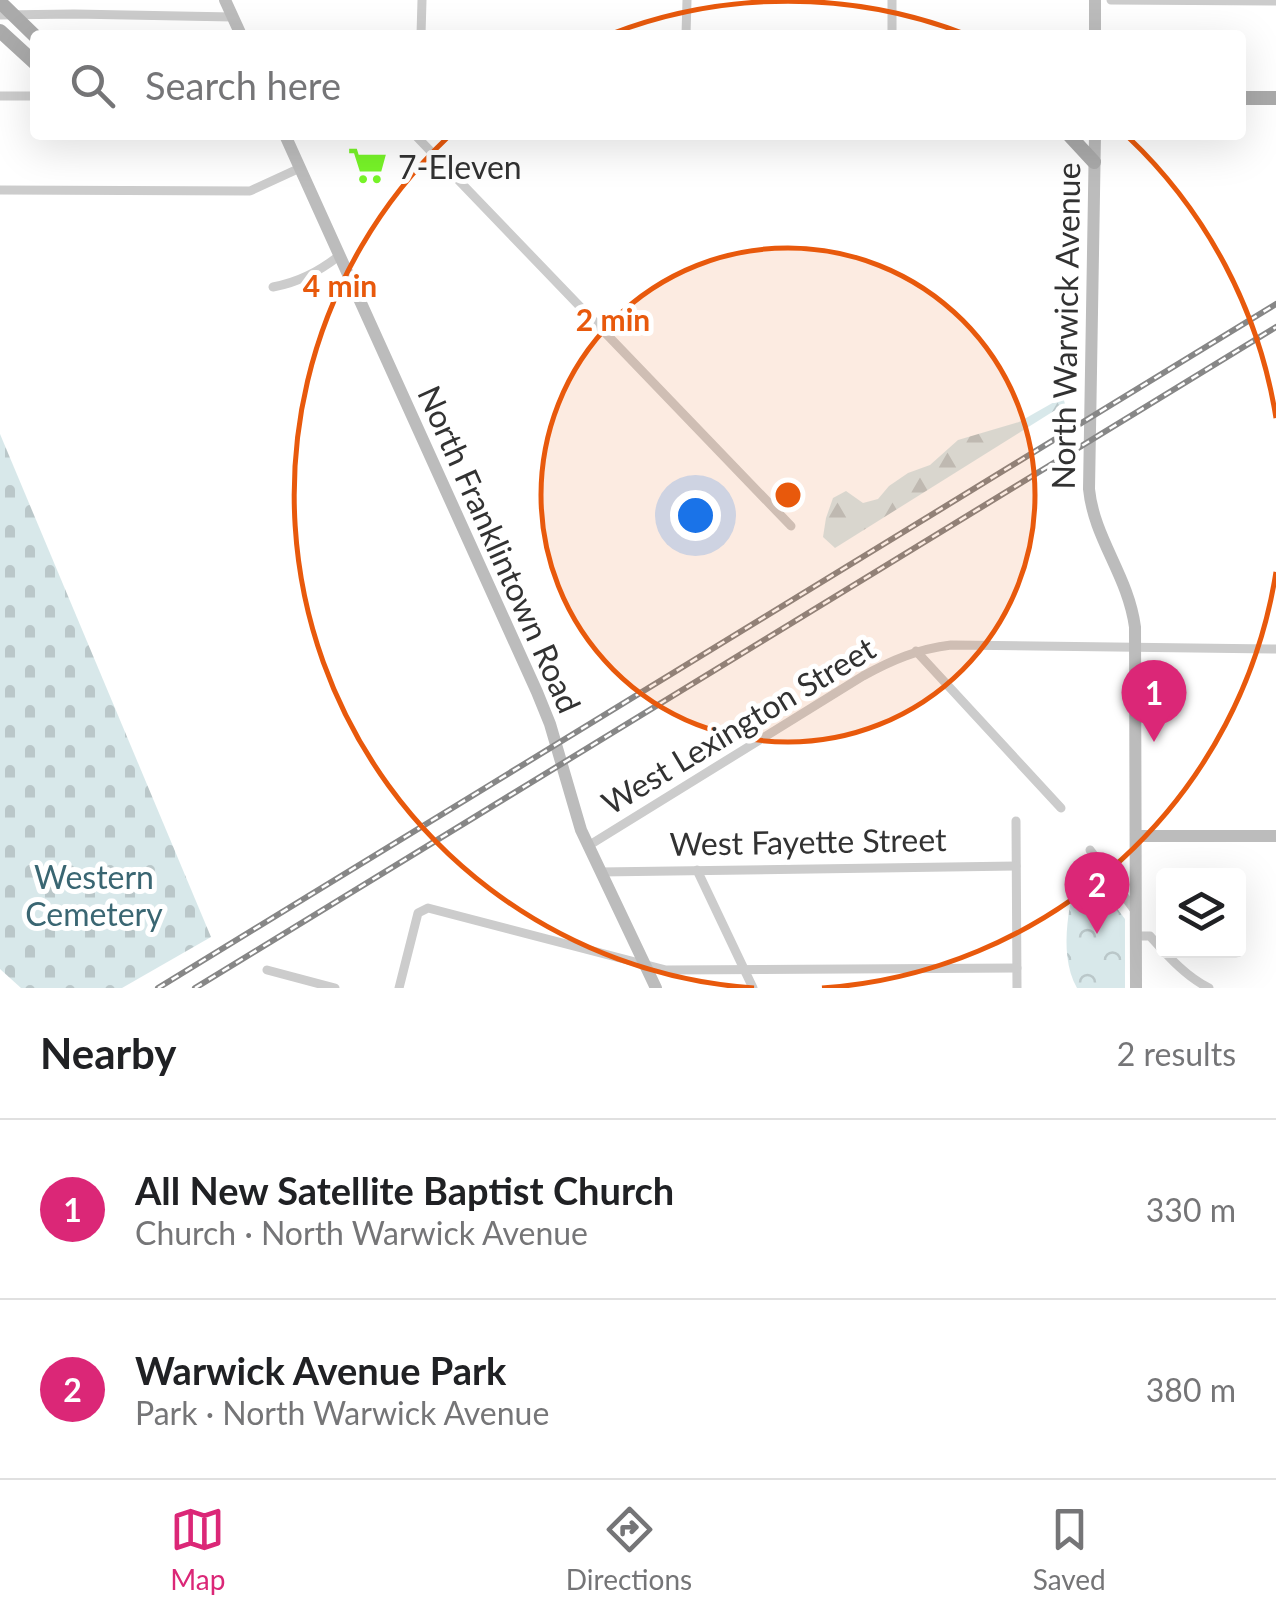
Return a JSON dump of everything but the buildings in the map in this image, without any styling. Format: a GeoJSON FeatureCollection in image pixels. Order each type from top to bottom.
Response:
{"type":"FeatureCollection","features":[{"type":"Feature","properties":{"kind":"main road"},"geometry":{"type":"LineString","coordinates":[[0,2],[7,15],[30,32]]}},
{"type":"Feature","properties":{"kind":"main road"},"geometry":{"type":"LineString","coordinates":[[0,31],[30,58]]}},
{"type":"Feature","properties":{"kind":"main road"},"geometry":{"type":"LineString","coordinates":[[1246,98],[1276,98]]}},
{"type":"Feature","properties":{"kind":"main road"},"geometry":{"type":"LineString","coordinates":[[1074,140],[1094,162]]}},
{"type":"Feature","properties":{"kind":"street"},"geometry":{"type":"LineString","coordinates":[[226,0],[239,30]]}},
{"type":"Feature","properties":{"kind":"street"},"geometry":{"type":"LineString","coordinates":[[421,30],[422,0]]}},
{"type":"Feature","properties":{"kind":"street"},"geometry":{"type":"LineString","coordinates":[[686,30],[687,0]]}},
{"type":"Feature","properties":{"kind":"street"},"geometry":{"type":"LineString","coordinates":[[892,0],[892,30]]}},
{"type":"Feature","properties":{"kind":"street"},"geometry":{"type":"LineString","coordinates":[[1095,30],[1096,0]]}},
{"type":"Feature","properties":{"kind":"street"},"geometry":{"type":"LineString","coordinates":[[1111,0],[1276,1]]}},
{"type":"Feature","properties":{"kind":"street"},"geometry":{"type":"LineString","coordinates":[[7,15],[233,18]]}},
{"type":"Feature","properties":{"kind":"street"},"geometry":{"type":"LineString","coordinates":[[0,96],[30,96]]}},
{"type":"Feature","properties":{"kind":"street","name":"North Franklintown Road"},"geometry":{"type":"LineString","coordinates":[[287,140],[537,692],[588,846],[656,988]]}},
{"type":"Feature","properties":{"kind":"street"},"geometry":{"type":"LineString","coordinates":[[420,140],[791,526]]}},
{"type":"Feature","properties":{"kind":"street","name":"North Warwick Avenue"},"geometry":{"type":"LineString","coordinates":[[1094,140],[1089,489],[1096,520],[1130,598],[1136,648],[1136,988]]}},
{"type":"Feature","properties":{"kind":"street"},"geometry":{"type":"LineString","coordinates":[[0,190],[250,190],[300,168]]}},
{"type":"Feature","properties":{"kind":"street"},"geometry":{"type":"LineString","coordinates":[[273,286],[317,272],[339,256]]}},
{"type":"Feature","properties":{"kind":"street","name":"West Lexington Street"},"geometry":{"type":"LineString","coordinates":[[588,846],[864,676],[916,651],[951,645],[1276,649]]}},
{"type":"Feature","properties":{"kind":"street"},"geometry":{"type":"LineString","coordinates":[[916,651],[1060,808]]}},
{"type":"Feature","properties":{"kind":"street"},"geometry":{"type":"LineString","coordinates":[[1016,821],[1017,988]]}},
{"type":"Feature","properties":{"kind":"street"},"geometry":{"type":"LineString","coordinates":[[1136,836],[1276,836]]}},
{"type":"Feature","properties":{"kind":"street"},"geometry":{"type":"LineString","coordinates":[[1090,850],[1136,912]]}},
{"type":"Feature","properties":{"kind":"street","name":"West Fayette Street"},"geometry":{"type":"LineString","coordinates":[[600,872],[1016,866]]}},
{"type":"Feature","properties":{"kind":"street"},"geometry":{"type":"LineString","coordinates":[[696,870],[752,988]]}},
{"type":"Feature","properties":{"kind":"street"},"geometry":{"type":"LineString","coordinates":[[399,988],[418,913],[428,908],[666,970],[1017,968]]}},
{"type":"Feature","properties":{"kind":"street"},"geometry":{"type":"LineString","coordinates":[[1136,936],[1150,936],[1174,962],[1209,988]]}},
{"type":"Feature","properties":{"kind":"street"},"geometry":{"type":"LineString","coordinates":[[267,970],[335,988]]}},
{"type":"Feature","properties":{"kind":"green space"},"geometry":{"type":"Polygon","coordinates":[[[1063,397],[1065,404],[835,548],[823,537],[833,498],[846,491],[863,503],[878,499],[889,486],[930,465],[958,440],[1019,422],[1063,397]]]}},
{"type":"Feature","properties":{"kind":"green space","name":"Western Cemetery"},"geometry":{"type":"Polygon","coordinates":[[[0,434],[211,937],[122,988],[21,988],[0,969],[0,434]]]}},
{"type":"Feature","properties":{"kind":"green space"},"geometry":{"type":"Polygon","coordinates":[[[1079,858],[1125,919],[1125,988],[1077,988],[1071,973],[1067,924],[1079,858]]]}},
{"type":"Feature","properties":{"kind":"railway"},"geometry":{"type":"LineString","coordinates":[[158,988],[1276,304]]}},
{"type":"Feature","properties":{"kind":"railway"},"geometry":{"type":"LineString","coordinates":[[195,988],[1276,327]]}},
{"type":"Feature","properties":{"kind":"place","name":"7-Eleven"},"geometry":{"type":"Point","coordinates":[368,166]}},
{"type":"Feature","properties":{"kind":"place","name":"All New Satellite Baptist Church"},"geometry":{"type":"Point","coordinates":[1154,742]}},
{"type":"Feature","properties":{"kind":"place","name":"Warwick Avenue Park"},"geometry":{"type":"Point","coordinates":[1097,934]}}]}
